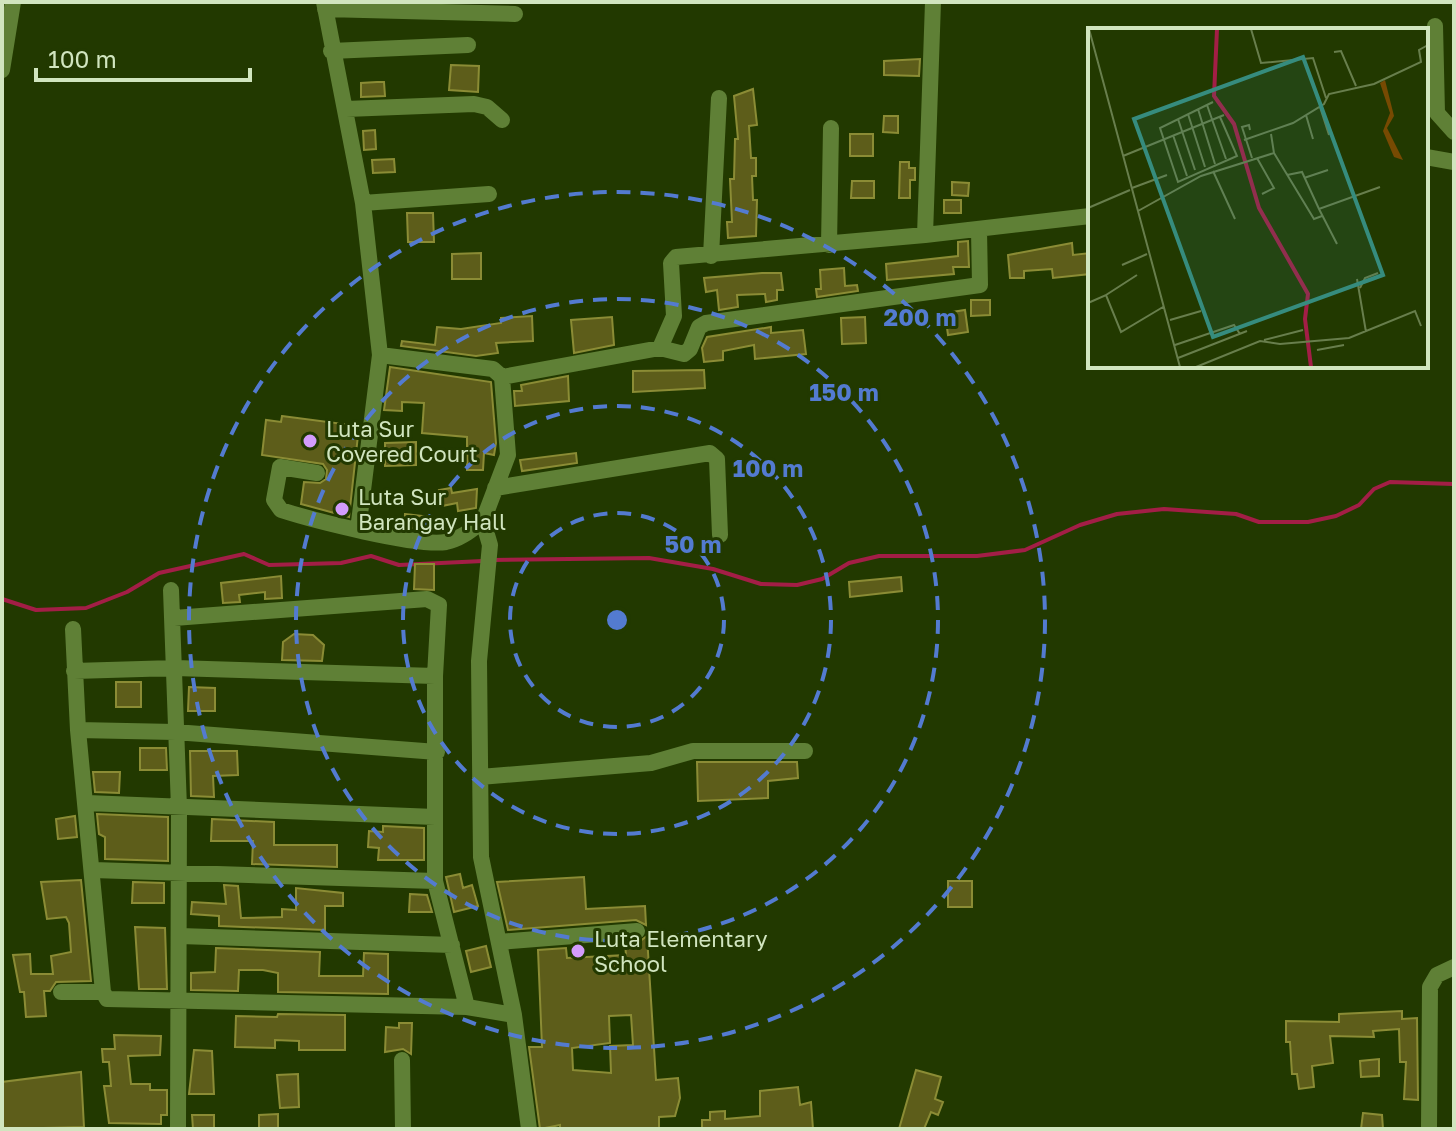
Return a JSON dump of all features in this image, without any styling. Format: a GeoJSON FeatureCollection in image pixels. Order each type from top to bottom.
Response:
{"type":"FeatureCollection","features":[{"type":"Feature","properties":{"kind":"street"},"geometry":{"type":"LineString","coordinates":[[2,70],[13,2]]}},
{"type":"Feature","properties":{"kind":"street"},"geometry":{"type":"LineString","coordinates":[[925,235],[933,2]]}},
{"type":"Feature","properties":{"kind":"street"},"geometry":{"type":"LineString","coordinates":[[358,530],[380,355],[363,203],[346,109],[331,51],[325,6],[515,14]]}},
{"type":"Feature","properties":{"kind":"street"},"geometry":{"type":"LineString","coordinates":[[1435,26],[1437,113],[1454,132]]}},
{"type":"Feature","properties":{"kind":"street"},"geometry":{"type":"LineString","coordinates":[[331,51],[468,45]]}},
{"type":"Feature","properties":{"kind":"street"},"geometry":{"type":"LineString","coordinates":[[711,256],[719,98]]}},
{"type":"Feature","properties":{"kind":"street"},"geometry":{"type":"LineString","coordinates":[[346,109],[474,104],[487,107],[502,120]]}},
{"type":"Feature","properties":{"kind":"street"},"geometry":{"type":"LineString","coordinates":[[829,245],[831,128]]}},
{"type":"Feature","properties":{"kind":"street"},"geometry":{"type":"LineString","coordinates":[[1428,157],[1454,162]]}},
{"type":"Feature","properties":{"kind":"street"},"geometry":{"type":"LineString","coordinates":[[363,203],[489,194]]}},
{"type":"Feature","properties":{"kind":"street"},"geometry":{"type":"LineString","coordinates":[[660,348],[674,316],[671,263],[676,257],[829,245],[1088,216]]}},
{"type":"Feature","properties":{"kind":"street"},"geometry":{"type":"LineString","coordinates":[[502,377],[660,348],[684,354],[690,349],[699,327],[706,323],[980,285],[979,230]]}},
{"type":"Feature","properties":{"kind":"street"},"geometry":{"type":"LineString","coordinates":[[317,473],[280,467],[274,500],[277,506],[294,514],[358,530],[443,543],[463,536],[483,521],[508,455],[502,377],[493,369],[380,355]]}},
{"type":"Feature","properties":{"kind":"street"},"geometry":{"type":"LineString","coordinates":[[495,488],[710,453],[717,459],[720,535]]}},
{"type":"Feature","properties":{"kind":"street"},"geometry":{"type":"LineString","coordinates":[[483,521],[490,545],[479,661],[481,857],[514,1015],[529,1129]]}},
{"type":"Feature","properties":{"kind":"street"},"geometry":{"type":"LineString","coordinates":[[171,590],[179,808],[178,1129]]}},
{"type":"Feature","properties":{"kind":"street"},"geometry":{"type":"LineString","coordinates":[[174,618],[427,599],[439,605],[435,676],[435,881],[467,1007]]}},
{"type":"Feature","properties":{"kind":"street"},"geometry":{"type":"LineString","coordinates":[[73,629],[78,730],[103,992],[107,999],[467,1007],[514,1015]]}},
{"type":"Feature","properties":{"kind":"street"},"geometry":{"type":"LineString","coordinates":[[74,671],[175,668],[435,676]]}},
{"type":"Feature","properties":{"kind":"street"},"geometry":{"type":"LineString","coordinates":[[78,730],[175,732],[437,752]]}},
{"type":"Feature","properties":{"kind":"street"},"geometry":{"type":"LineString","coordinates":[[480,777],[651,763],[693,751],[805,751]]}},
{"type":"Feature","properties":{"kind":"street"},"geometry":{"type":"LineString","coordinates":[[87,803],[435,817]]}},
{"type":"Feature","properties":{"kind":"street"},"geometry":{"type":"LineString","coordinates":[[93,870],[435,881]]}},
{"type":"Feature","properties":{"kind":"street"},"geometry":{"type":"LineString","coordinates":[[499,942],[637,931]]}},
{"type":"Feature","properties":{"kind":"street"},"geometry":{"type":"LineString","coordinates":[[180,936],[452,945]]}},
{"type":"Feature","properties":{"kind":"street"},"geometry":{"type":"LineString","coordinates":[[1429,1129],[1430,987],[1437,975],[1454,967]]}},
{"type":"Feature","properties":{"kind":"street"},"geometry":{"type":"LineString","coordinates":[[61,992],[103,992]]}},
{"type":"Feature","properties":{"kind":"street"},"geometry":{"type":"LineString","coordinates":[[402,1060],[403,1129]]}},
{"type":"Feature","properties":{"kind":"building"},"geometry":{"type":"Polygon","coordinates":[[[920,59],[919,76],[884,75],[884,61],[920,59]]]}},
{"type":"Feature","properties":{"kind":"building"},"geometry":{"type":"Polygon","coordinates":[[[451,65],[479,66],[478,92],[449,90],[451,65]]]}},
{"type":"Feature","properties":{"kind":"building"},"geometry":{"type":"Polygon","coordinates":[[[384,82],[385,96],[361,97],[361,83],[384,82]]]}},
{"type":"Feature","properties":{"kind":"building"},"geometry":{"type":"Polygon","coordinates":[[[753,89],[757,125],[749,126],[751,158],[756,158],[756,176],[752,176],[753,200],[757,200],[756,236],[728,238],[727,222],[732,222],[730,179],[734,179],[735,139],[738,139],[734,96],[753,89]]]}},
{"type":"Feature","properties":{"kind":"building"},"geometry":{"type":"Polygon","coordinates":[[[884,116],[898,116],[898,133],[883,132],[884,116]]]}},
{"type":"Feature","properties":{"kind":"building"},"geometry":{"type":"Polygon","coordinates":[[[375,130],[376,149],[364,150],[363,131],[375,130]]]}},
{"type":"Feature","properties":{"kind":"building"},"geometry":{"type":"Polygon","coordinates":[[[850,134],[873,134],[873,156],[850,156],[850,134]]]}},
{"type":"Feature","properties":{"kind":"building"},"geometry":{"type":"Polygon","coordinates":[[[394,159],[395,172],[373,173],[372,160],[394,159]]]}},
{"type":"Feature","properties":{"kind":"building"},"geometry":{"type":"Polygon","coordinates":[[[900,162],[909,162],[909,168],[915,168],[915,180],[910,180],[910,198],[899,198],[900,162]]]}},
{"type":"Feature","properties":{"kind":"building"},"geometry":{"type":"Polygon","coordinates":[[[852,181],[874,181],[874,198],[851,198],[852,181]]]}},
{"type":"Feature","properties":{"kind":"building"},"geometry":{"type":"Polygon","coordinates":[[[952,182],[969,183],[968,196],[952,195],[952,182]]]}},
{"type":"Feature","properties":{"kind":"building"},"geometry":{"type":"Polygon","coordinates":[[[944,200],[961,200],[961,213],[944,213],[944,200]]]}},
{"type":"Feature","properties":{"kind":"building"},"geometry":{"type":"Polygon","coordinates":[[[407,213],[433,213],[434,242],[408,242],[407,213]]]}},
{"type":"Feature","properties":{"kind":"building"},"geometry":{"type":"Polygon","coordinates":[[[968,241],[969,267],[953,267],[954,274],[887,280],[886,264],[958,256],[958,242],[968,241]]]}},
{"type":"Feature","properties":{"kind":"building"},"geometry":{"type":"Polygon","coordinates":[[[1072,243],[1073,255],[1088,253],[1088,274],[1053,278],[1052,269],[1024,271],[1024,278],[1010,278],[1008,255],[1072,243]]]}},
{"type":"Feature","properties":{"kind":"building"},"geometry":{"type":"Polygon","coordinates":[[[481,253],[481,279],[452,279],[452,254],[481,253]]]}},
{"type":"Feature","properties":{"kind":"building"},"geometry":{"type":"Polygon","coordinates":[[[844,268],[845,286],[857,285],[858,291],[817,297],[816,289],[821,289],[820,270],[844,268]]]}},
{"type":"Feature","properties":{"kind":"building"},"geometry":{"type":"Polygon","coordinates":[[[781,273],[783,290],[777,290],[777,300],[766,302],[765,294],[737,295],[738,307],[719,310],[717,290],[706,292],[704,278],[781,273]]]}},
{"type":"Feature","properties":{"kind":"building"},"geometry":{"type":"Polygon","coordinates":[[[971,300],[990,300],[990,315],[971,316],[971,300]]]}},
{"type":"Feature","properties":{"kind":"building"},"geometry":{"type":"Polygon","coordinates":[[[965,310],[968,332],[948,335],[945,313],[965,310]]]}},
{"type":"Feature","properties":{"kind":"building"},"geometry":{"type":"Polygon","coordinates":[[[532,316],[533,341],[496,343],[498,353],[476,356],[401,346],[402,341],[435,345],[437,327],[461,329],[501,323],[501,318],[532,316]]]}},
{"type":"Feature","properties":{"kind":"building"},"geometry":{"type":"Polygon","coordinates":[[[612,317],[614,345],[574,353],[571,320],[612,317]]]}},
{"type":"Feature","properties":{"kind":"building"},"geometry":{"type":"Polygon","coordinates":[[[865,317],[866,343],[842,344],[841,318],[865,317]]]}},
{"type":"Feature","properties":{"kind":"building"},"geometry":{"type":"Polygon","coordinates":[[[771,327],[771,333],[803,330],[806,354],[755,359],[754,345],[723,351],[723,360],[704,362],[702,348],[707,337],[771,327]]]}},
{"type":"Feature","properties":{"kind":"building"},"geometry":{"type":"Polygon","coordinates":[[[390,367],[491,382],[496,443],[494,455],[484,453],[483,470],[467,470],[467,437],[422,433],[424,403],[402,402],[402,411],[384,410],[390,367]]]}},
{"type":"Feature","properties":{"kind":"building"},"geometry":{"type":"Polygon","coordinates":[[[704,370],[705,388],[633,392],[633,371],[704,370]]]}},
{"type":"Feature","properties":{"kind":"building"},"geometry":{"type":"Polygon","coordinates":[[[568,376],[569,401],[515,406],[514,391],[522,391],[521,385],[568,376]]]}},
{"type":"Feature","properties":{"kind":"building","name":"Luta Sur Covered Court"},"geometry":{"type":"Polygon","coordinates":[[[282,416],[359,426],[349,517],[301,504],[304,482],[320,483],[326,479],[327,470],[323,464],[262,455],[266,420],[281,422],[282,416]]]}},
{"type":"Feature","properties":{"kind":"building"},"geometry":{"type":"Polygon","coordinates":[[[416,442],[416,465],[385,466],[385,443],[416,442]]]}},
{"type":"Feature","properties":{"kind":"building"},"geometry":{"type":"Polygon","coordinates":[[[576,453],[577,463],[522,471],[520,460],[576,453]]]}},
{"type":"Feature","properties":{"kind":"building"},"geometry":{"type":"Polygon","coordinates":[[[451,488],[452,493],[477,489],[476,508],[458,511],[457,503],[442,506],[439,490],[451,488]]]}},
{"type":"Feature","properties":{"kind":"building"},"geometry":{"type":"Polygon","coordinates":[[[405,514],[430,517],[429,528],[404,528],[405,514]]]}},
{"type":"Feature","properties":{"kind":"building"},"geometry":{"type":"Polygon","coordinates":[[[415,564],[434,564],[434,590],[414,589],[415,564]]]}},
{"type":"Feature","properties":{"kind":"building"},"geometry":{"type":"Polygon","coordinates":[[[281,576],[282,598],[265,599],[265,592],[239,595],[240,602],[223,603],[221,583],[281,576]]]}},
{"type":"Feature","properties":{"kind":"building"},"geometry":{"type":"Polygon","coordinates":[[[901,577],[902,591],[850,597],[849,582],[901,577]]]}},
{"type":"Feature","properties":{"kind":"building"},"geometry":{"type":"Polygon","coordinates":[[[294,634],[313,635],[324,645],[322,661],[282,660],[283,642],[294,634]]]}},
{"type":"Feature","properties":{"kind":"building"},"geometry":{"type":"Polygon","coordinates":[[[116,682],[141,682],[141,707],[116,707],[116,682]]]}},
{"type":"Feature","properties":{"kind":"building"},"geometry":{"type":"Polygon","coordinates":[[[189,687],[215,688],[215,711],[188,711],[189,687]]]}},
{"type":"Feature","properties":{"kind":"building"},"geometry":{"type":"Polygon","coordinates":[[[140,748],[166,748],[167,770],[140,770],[140,748]]]}},
{"type":"Feature","properties":{"kind":"building"},"geometry":{"type":"Polygon","coordinates":[[[190,751],[237,751],[238,775],[213,776],[214,797],[191,796],[190,751]]]}},
{"type":"Feature","properties":{"kind":"building"},"geometry":{"type":"Polygon","coordinates":[[[697,762],[797,762],[798,778],[768,781],[768,798],[698,801],[697,762]]]}},
{"type":"Feature","properties":{"kind":"building"},"geometry":{"type":"Polygon","coordinates":[[[93,772],[120,772],[119,793],[95,792],[93,772]]]}},
{"type":"Feature","properties":{"kind":"building"},"geometry":{"type":"Polygon","coordinates":[[[97,814],[168,817],[168,861],[105,859],[105,837],[99,834],[97,814]]]}},
{"type":"Feature","properties":{"kind":"building"},"geometry":{"type":"Polygon","coordinates":[[[75,816],[77,837],[58,839],[56,819],[75,816]]]}},
{"type":"Feature","properties":{"kind":"building"},"geometry":{"type":"Polygon","coordinates":[[[212,819],[274,822],[274,845],[337,845],[337,867],[252,864],[253,841],[211,841],[212,819]]]}},
{"type":"Feature","properties":{"kind":"building"},"geometry":{"type":"Polygon","coordinates":[[[383,826],[424,828],[424,860],[378,860],[379,848],[368,847],[369,831],[383,832],[383,826]]]}},
{"type":"Feature","properties":{"kind":"building"},"geometry":{"type":"Polygon","coordinates":[[[460,874],[463,888],[472,885],[478,906],[454,912],[446,877],[460,874]]]}},
{"type":"Feature","properties":{"kind":"building"},"geometry":{"type":"Polygon","coordinates":[[[584,877],[586,909],[645,906],[646,925],[636,920],[508,930],[497,882],[584,877]]]}},
{"type":"Feature","properties":{"kind":"building"},"geometry":{"type":"Polygon","coordinates":[[[81,880],[91,981],[56,982],[50,991],[44,991],[46,1016],[26,1017],[24,992],[20,992],[13,955],[30,954],[31,974],[53,974],[51,956],[71,952],[69,923],[66,917],[47,919],[41,882],[81,880]]]}},
{"type":"Feature","properties":{"kind":"building"},"geometry":{"type":"Polygon","coordinates":[[[948,881],[972,881],[972,907],[948,907],[948,881]]]}},
{"type":"Feature","properties":{"kind":"building"},"geometry":{"type":"Polygon","coordinates":[[[133,882],[164,883],[164,903],[132,903],[133,882]]]}},
{"type":"Feature","properties":{"kind":"building"},"geometry":{"type":"Polygon","coordinates":[[[224,885],[238,886],[241,918],[282,917],[282,909],[296,910],[296,888],[343,893],[343,906],[325,906],[325,930],[219,926],[219,916],[191,914],[192,902],[226,904],[224,885]]]}},
{"type":"Feature","properties":{"kind":"building"},"geometry":{"type":"Polygon","coordinates":[[[410,894],[427,895],[432,912],[409,912],[410,894]]]}},
{"type":"Feature","properties":{"kind":"building"},"geometry":{"type":"Polygon","coordinates":[[[135,927],[165,928],[167,989],[139,989],[135,927]]]}},
{"type":"Feature","properties":{"kind":"building"},"geometry":{"type":"Polygon","coordinates":[[[647,936],[656,1080],[678,1078],[680,1098],[675,1116],[659,1117],[659,1129],[560,1129],[560,1125],[540,1129],[529,1047],[542,1047],[538,950],[566,948],[567,958],[626,955],[625,943],[639,942],[647,936]],[[631,1015],[609,1016],[610,1043],[572,1048],[573,1070],[611,1073],[610,1046],[633,1045],[631,1015]]]}},
{"type":"Feature","properties":{"kind":"building"},"geometry":{"type":"Polygon","coordinates":[[[486,946],[491,967],[471,972],[466,951],[486,946]]]}},
{"type":"Feature","properties":{"kind":"building"},"geometry":{"type":"Polygon","coordinates":[[[216,948],[320,952],[319,976],[363,976],[364,953],[388,954],[388,994],[278,992],[278,973],[263,970],[239,970],[238,991],[191,990],[191,973],[215,972],[216,948]]]}},
{"type":"Feature","properties":{"kind":"building"},"geometry":{"type":"Polygon","coordinates":[[[1402,1011],[1402,1019],[1417,1018],[1418,1100],[1404,1099],[1406,1062],[1400,1062],[1399,1029],[1373,1031],[1374,1037],[1330,1036],[1333,1063],[1312,1066],[1314,1087],[1299,1089],[1297,1074],[1292,1074],[1286,1021],[1339,1022],[1339,1014],[1402,1011]]]}},
{"type":"Feature","properties":{"kind":"building"},"geometry":{"type":"Polygon","coordinates":[[[278,1014],[345,1015],[345,1050],[299,1050],[299,1041],[275,1040],[275,1048],[235,1047],[236,1016],[277,1017],[278,1014]]]}},
{"type":"Feature","properties":{"kind":"building"},"geometry":{"type":"Polygon","coordinates":[[[399,1023],[412,1023],[411,1054],[403,1049],[385,1052],[386,1027],[399,1028],[399,1023]]]}},
{"type":"Feature","properties":{"kind":"building"},"geometry":{"type":"Polygon","coordinates":[[[114,1035],[161,1036],[160,1055],[128,1056],[131,1084],[150,1084],[150,1090],[167,1090],[167,1115],[161,1115],[161,1124],[109,1123],[104,1086],[111,1086],[109,1062],[103,1062],[102,1049],[115,1049],[114,1035]]]}},
{"type":"Feature","properties":{"kind":"building"},"geometry":{"type":"Polygon","coordinates":[[[194,1050],[212,1051],[214,1094],[189,1094],[194,1050]]]}},
{"type":"Feature","properties":{"kind":"building"},"geometry":{"type":"Polygon","coordinates":[[[1379,1059],[1379,1076],[1361,1077],[1360,1061],[1379,1059]]]}},
{"type":"Feature","properties":{"kind":"building"},"geometry":{"type":"Polygon","coordinates":[[[916,1070],[941,1077],[935,1099],[943,1102],[938,1115],[931,1112],[924,1129],[899,1129],[916,1070]]]}},
{"type":"Feature","properties":{"kind":"building"},"geometry":{"type":"Polygon","coordinates":[[[81,1072],[84,1127],[2,1129],[2,1082],[81,1072]]]}},
{"type":"Feature","properties":{"kind":"building"},"geometry":{"type":"Polygon","coordinates":[[[298,1074],[299,1107],[280,1108],[277,1075],[298,1074]]]}},
{"type":"Feature","properties":{"kind":"building"},"geometry":{"type":"Polygon","coordinates":[[[798,1087],[800,1105],[811,1102],[813,1129],[702,1129],[702,1120],[710,1120],[710,1112],[725,1111],[725,1119],[760,1116],[760,1091],[798,1087]]]}},
{"type":"Feature","properties":{"kind":"building"},"geometry":{"type":"Polygon","coordinates":[[[1363,1113],[1382,1115],[1383,1129],[1361,1129],[1363,1113]]]}},
{"type":"Feature","properties":{"kind":"building"},"geometry":{"type":"Polygon","coordinates":[[[278,1114],[278,1129],[259,1129],[259,1115],[278,1114]]]}},
{"type":"Feature","properties":{"kind":"building"},"geometry":{"type":"Polygon","coordinates":[[[192,1115],[214,1115],[214,1129],[193,1129],[192,1115]]]}},
{"type":"Feature","properties":{"kind":"waterway"},"geometry":{"type":"LineString","coordinates":[[491,560],[649,558],[713,569],[761,584],[797,585],[822,579],[849,563],[879,556],[977,556],[1025,550],[1080,525],[1117,514],[1164,509],[1236,514],[1259,522],[1308,522],[1336,516],[1359,505],[1374,489],[1390,482],[1454,484]]}},
{"type":"Feature","properties":{"kind":"waterway"},"geometry":{"type":"LineString","coordinates":[[2,599],[36,610],[86,608],[127,592],[159,573],[244,554],[269,565],[341,563],[371,556],[399,565],[483,561]]}},
{"type":"Feature","properties":{"kind":"place","name":"Luta Sur Covered Court"},"geometry":{"type":"Point","coordinates":[310,441]}},
{"type":"Feature","properties":{"kind":"place","name":"Luta Sur Barangay Hall"},"geometry":{"type":"Point","coordinates":[342,509]}},
{"type":"Feature","properties":{"kind":"place","name":"Luta Elementary School"},"geometry":{"type":"Point","coordinates":[578,951]}}]}
